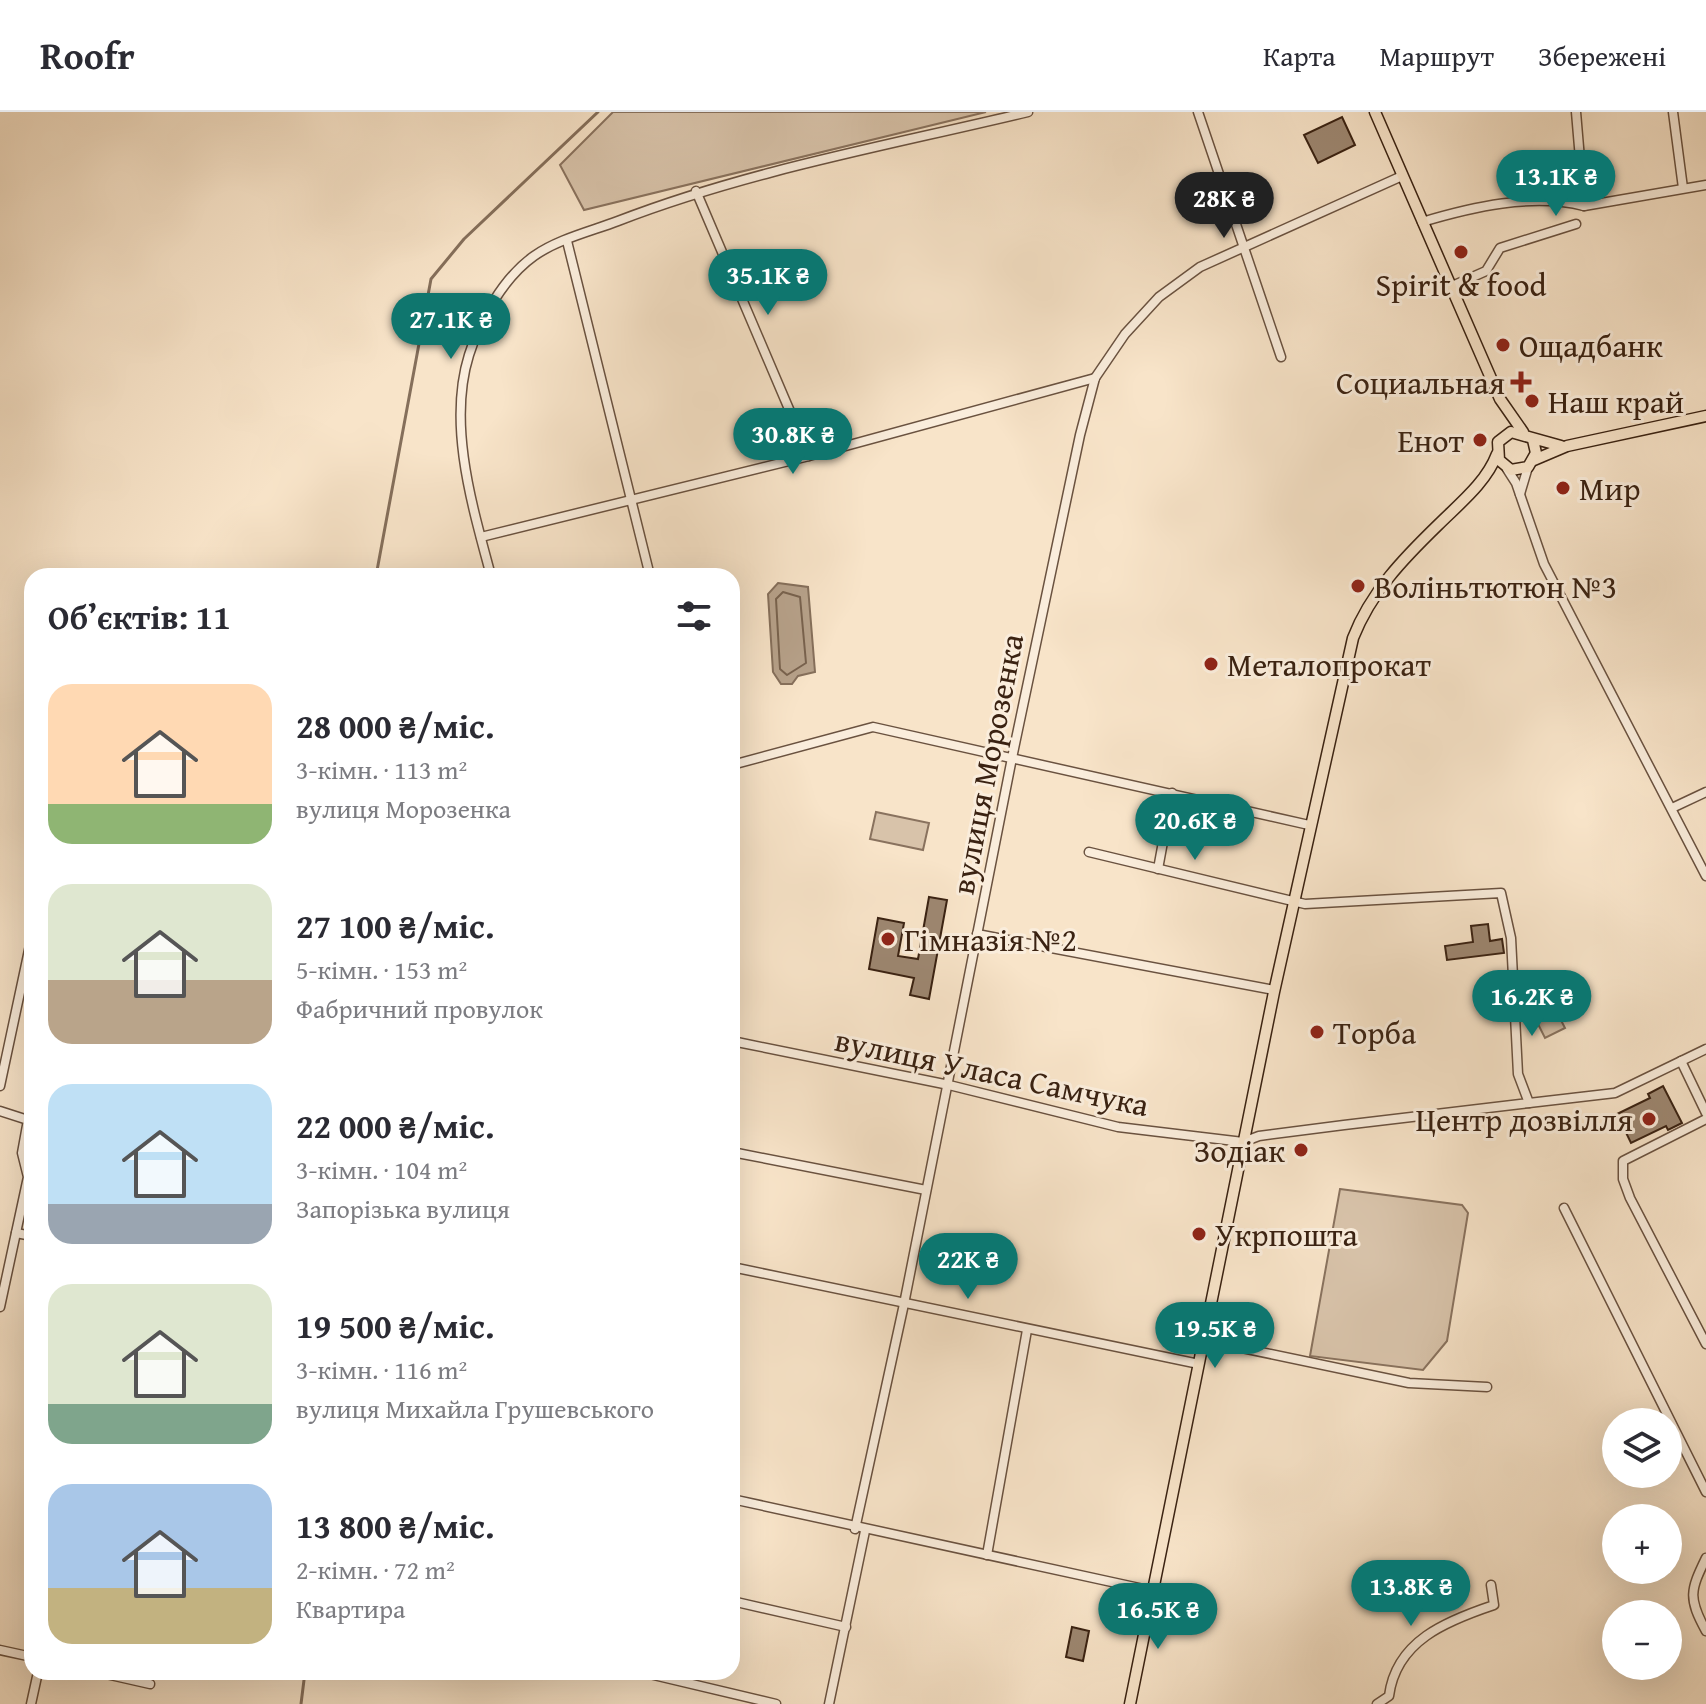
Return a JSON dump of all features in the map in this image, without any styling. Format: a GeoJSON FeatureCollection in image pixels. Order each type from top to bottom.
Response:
{"type":"FeatureCollection","features":[{"type":"Feature","properties":{"kind":"main road"},"geometry":{"type":"LineString","coordinates":[[1375,112],[1500,399],[1523,432],[1533,440],[1567,446]]}},
{"type":"Feature","properties":{"kind":"main road"},"geometry":{"type":"LineString","coordinates":[[1130,1704],[1274,990],[1353,638],[1364,610],[1413,549],[1480,482],[1497,454],[1501,439],[1500,399]]}},
{"type":"Feature","properties":{"kind":"main road"},"geometry":{"type":"LineString","coordinates":[[1480,482],[1507,469],[1517,471],[1567,446],[1706,416]]}},
{"type":"Feature","properties":{"kind":"main road"},"geometry":{"type":"LineString","coordinates":[[1501,439],[1511,432],[1523,432]]}},
{"type":"Feature","properties":{"kind":"main road"},"geometry":{"type":"LineString","coordinates":[[1531,464],[1533,440]]}},
{"type":"Feature","properties":{"kind":"main road"},"geometry":{"type":"LineString","coordinates":[[1497,454],[1507,469]]}},
{"type":"Feature","properties":{"kind":"street"},"geometry":{"type":"LineString","coordinates":[[489,568],[460,416],[468,356],[494,302],[513,276],[535,255],[696,191],[1028,112]]}},
{"type":"Feature","properties":{"kind":"street"},"geometry":{"type":"LineString","coordinates":[[1198,112],[1281,357]]}},
{"type":"Feature","properties":{"kind":"street"},"geometry":{"type":"LineString","coordinates":[[1576,112],[1584,206]]}},
{"type":"Feature","properties":{"kind":"street"},"geometry":{"type":"LineString","coordinates":[[1673,112],[1683,188]]}},
{"type":"Feature","properties":{"kind":"street","name":"вулиця Морозенка"},"geometry":{"type":"LineString","coordinates":[[855,1529],[949,1085],[1012,758],[1080,435],[1095,378],[1125,334],[1159,297],[1200,267],[1402,176]]}},
{"type":"Feature","properties":{"kind":"street"},"geometry":{"type":"LineString","coordinates":[[1422,222],[1485,206],[1542,202],[1584,206],[1706,185]]}},
{"type":"Feature","properties":{"kind":"street"},"geometry":{"type":"LineString","coordinates":[[696,191],[809,456]]}},
{"type":"Feature","properties":{"kind":"street"},"geometry":{"type":"LineString","coordinates":[[1450,287],[1486,271],[1500,248],[1576,224]]}},
{"type":"Feature","properties":{"kind":"street"},"geometry":{"type":"LineString","coordinates":[[567,241],[648,568]]}},
{"type":"Feature","properties":{"kind":"street"},"geometry":{"type":"LineString","coordinates":[[481,537],[809,456],[1095,378]]}},
{"type":"Feature","properties":{"kind":"street"},"geometry":{"type":"LineString","coordinates":[[1520,495],[1531,464]]}},
{"type":"Feature","properties":{"kind":"street"},"geometry":{"type":"LineString","coordinates":[[1507,469],[1520,495],[1544,564],[1706,876]]}},
{"type":"Feature","properties":{"kind":"street"},"geometry":{"type":"LineString","coordinates":[[740,763],[873,727],[1309,825]]}},
{"type":"Feature","properties":{"kind":"street"},"geometry":{"type":"LineString","coordinates":[[1672,808],[1706,792]]}},
{"type":"Feature","properties":{"kind":"street"},"geometry":{"type":"LineString","coordinates":[[1158,869],[1172,793]]}},
{"type":"Feature","properties":{"kind":"street"},"geometry":{"type":"LineString","coordinates":[[1089,852],[1294,902],[1501,893],[1511,938],[1518,1074],[1529,1103]]}},
{"type":"Feature","properties":{"kind":"street"},"geometry":{"type":"LineString","coordinates":[[977,934],[1274,990]]}},
{"type":"Feature","properties":{"kind":"street"},"geometry":{"type":"LineString","coordinates":[[0,1086],[24,974]]}},
{"type":"Feature","properties":{"kind":"street","name":"вулиця Уласа Самчука"},"geometry":{"type":"LineString","coordinates":[[740,1043],[949,1085],[1118,1127],[1243,1142],[1259,1136],[1615,1093],[1706,1049]]}},
{"type":"Feature","properties":{"kind":"street"},"geometry":{"type":"LineString","coordinates":[[1681,1061],[1706,1113]]}},
{"type":"Feature","properties":{"kind":"street"},"geometry":{"type":"LineString","coordinates":[[0,1111],[24,1118]]}},
{"type":"Feature","properties":{"kind":"street"},"geometry":{"type":"LineString","coordinates":[[1706,1119],[1623,1161],[1623,1179],[1706,1344]]}},
{"type":"Feature","properties":{"kind":"street"},"geometry":{"type":"LineString","coordinates":[[740,1154],[926,1190]]}},
{"type":"Feature","properties":{"kind":"street"},"geometry":{"type":"LineString","coordinates":[[0,1307],[24,1196]]}},
{"type":"Feature","properties":{"kind":"street"},"geometry":{"type":"LineString","coordinates":[[1564,1208],[1706,1492]]}},
{"type":"Feature","properties":{"kind":"street"},"geometry":{"type":"LineString","coordinates":[[16,1233],[24,1234]]}},
{"type":"Feature","properties":{"kind":"street"},"geometry":{"type":"LineString","coordinates":[[740,1269],[1199,1364]]}},
{"type":"Feature","properties":{"kind":"street"},"geometry":{"type":"LineString","coordinates":[[987,1555],[1027,1330]]}},
{"type":"Feature","properties":{"kind":"street"},"geometry":{"type":"LineString","coordinates":[[1204,1340],[1409,1383],[1487,1387]]}},
{"type":"Feature","properties":{"kind":"street"},"geometry":{"type":"LineString","coordinates":[[740,1501],[855,1529],[1153,1591]]}},
{"type":"Feature","properties":{"kind":"street"},"geometry":{"type":"LineString","coordinates":[[829,1704],[865,1531]]}},
{"type":"Feature","properties":{"kind":"street"},"geometry":{"type":"LineString","coordinates":[[1706,1558],[1692,1586],[1693,1606],[1706,1631]]}},
{"type":"Feature","properties":{"kind":"street"},"geometry":{"type":"LineString","coordinates":[[1377,1704],[1389,1696],[1396,1664],[1406,1651],[1459,1616],[1494,1605],[1491,1585]]}},
{"type":"Feature","properties":{"kind":"street"},"geometry":{"type":"LineString","coordinates":[[740,1603],[846,1627]]}},
{"type":"Feature","properties":{"kind":"street"},"geometry":{"type":"LineString","coordinates":[[0,1650],[24,1655]]}},
{"type":"Feature","properties":{"kind":"street"},"geometry":{"type":"LineString","coordinates":[[31,1704],[36,1680]]}},
{"type":"Feature","properties":{"kind":"street"},"geometry":{"type":"LineString","coordinates":[[132,1680],[150,1684]]}},
{"type":"Feature","properties":{"kind":"street"},"geometry":{"type":"LineString","coordinates":[[675,1680],[776,1704]]}},
{"type":"Feature","properties":{"kind":"shaded area"},"geometry":{"type":"Polygon","coordinates":[[[613,112],[986,112],[584,210],[560,165],[613,112]]]}},
{"type":"Feature","properties":{"kind":"shaded area"},"geometry":{"type":"Polygon","coordinates":[[[876,812],[929,823],[923,850],[870,839],[876,812]]]}},
{"type":"Feature","properties":{"kind":"shaded area"},"geometry":{"type":"Polygon","coordinates":[[[1546,991],[1565,1028],[1545,1038],[1526,1000],[1546,991]]]}},
{"type":"Feature","properties":{"kind":"shaded area"},"geometry":{"type":"Polygon","coordinates":[[[1340,1189],[1462,1205],[1468,1213],[1447,1341],[1423,1370],[1310,1356],[1340,1189]]]}},
{"type":"Feature","properties":{"kind":"water"},"geometry":{"type":"Polygon","coordinates":[[[778,583],[808,587],[815,672],[798,676],[792,684],[781,684],[773,672],[768,594],[778,583]]]}},
{"type":"Feature","properties":{"kind":"building"},"geometry":{"type":"Polygon","coordinates":[[[1342,117],[1355,145],[1318,163],[1304,135],[1342,117]]]}},
{"type":"Feature","properties":{"kind":"building","name":"Гімназія №2"},"geometry":{"type":"Polygon","coordinates":[[[929,897],[947,900],[929,999],[910,995],[914,978],[869,969],[878,918],[904,923],[898,956],[918,959],[929,897]]]}},
{"type":"Feature","properties":{"kind":"building"},"geometry":{"type":"Polygon","coordinates":[[[1488,924],[1490,941],[1502,939],[1504,953],[1447,960],[1445,946],[1473,942],[1471,926],[1488,924]]]}},
{"type":"Feature","properties":{"kind":"building","name":"Центр дозвілля"},"geometry":{"type":"Polygon","coordinates":[[[1663,1086],[1682,1123],[1668,1130],[1666,1126],[1631,1143],[1617,1114],[1650,1098],[1648,1094],[1663,1086]]]}},
{"type":"Feature","properties":{"kind":"building"},"geometry":{"type":"Polygon","coordinates":[[[1072,1627],[1089,1631],[1083,1661],[1066,1657],[1072,1627]]]}},
{"type":"Feature","properties":{"kind":"waterway"},"geometry":{"type":"LineString","coordinates":[[377,568],[431,279],[464,239],[598,112]]}},
{"type":"Feature","properties":{"kind":"waterway"},"geometry":{"type":"LineString","coordinates":[[301,1704],[304,1680]]}},
{"type":"Feature","properties":{"kind":"place","name":"Spirit & food"},"geometry":{"type":"Point","coordinates":[1461,252]}},
{"type":"Feature","properties":{"kind":"place","name":"Ощадбанк"},"geometry":{"type":"Point","coordinates":[1503,345]}},
{"type":"Feature","properties":{"kind":"place","name":"Социальная"},"geometry":{"type":"Point","coordinates":[1521,382]}},
{"type":"Feature","properties":{"kind":"place","name":"Наш край"},"geometry":{"type":"Point","coordinates":[1532,401]}},
{"type":"Feature","properties":{"kind":"place","name":"Енот"},"geometry":{"type":"Point","coordinates":[1480,440]}},
{"type":"Feature","properties":{"kind":"place","name":"Мир"},"geometry":{"type":"Point","coordinates":[1563,488]}},
{"type":"Feature","properties":{"kind":"place","name":"Воліньтютюн №3"},"geometry":{"type":"Point","coordinates":[1358,586]}},
{"type":"Feature","properties":{"kind":"place","name":"Металопрокат"},"geometry":{"type":"Point","coordinates":[1211,664]}},
{"type":"Feature","properties":{"kind":"place","name":"Гімназія №2"},"geometry":{"type":"Point","coordinates":[888,939]}},
{"type":"Feature","properties":{"kind":"place","name":"Торба"},"geometry":{"type":"Point","coordinates":[1317,1032]}},
{"type":"Feature","properties":{"kind":"place","name":"Центр дозвілля"},"geometry":{"type":"Point","coordinates":[1649,1119]}},
{"type":"Feature","properties":{"kind":"place","name":"Зодіак"},"geometry":{"type":"Point","coordinates":[1301,1150]}},
{"type":"Feature","properties":{"kind":"place","name":"Укрпошта"},"geometry":{"type":"Point","coordinates":[1199,1234]}}]}
